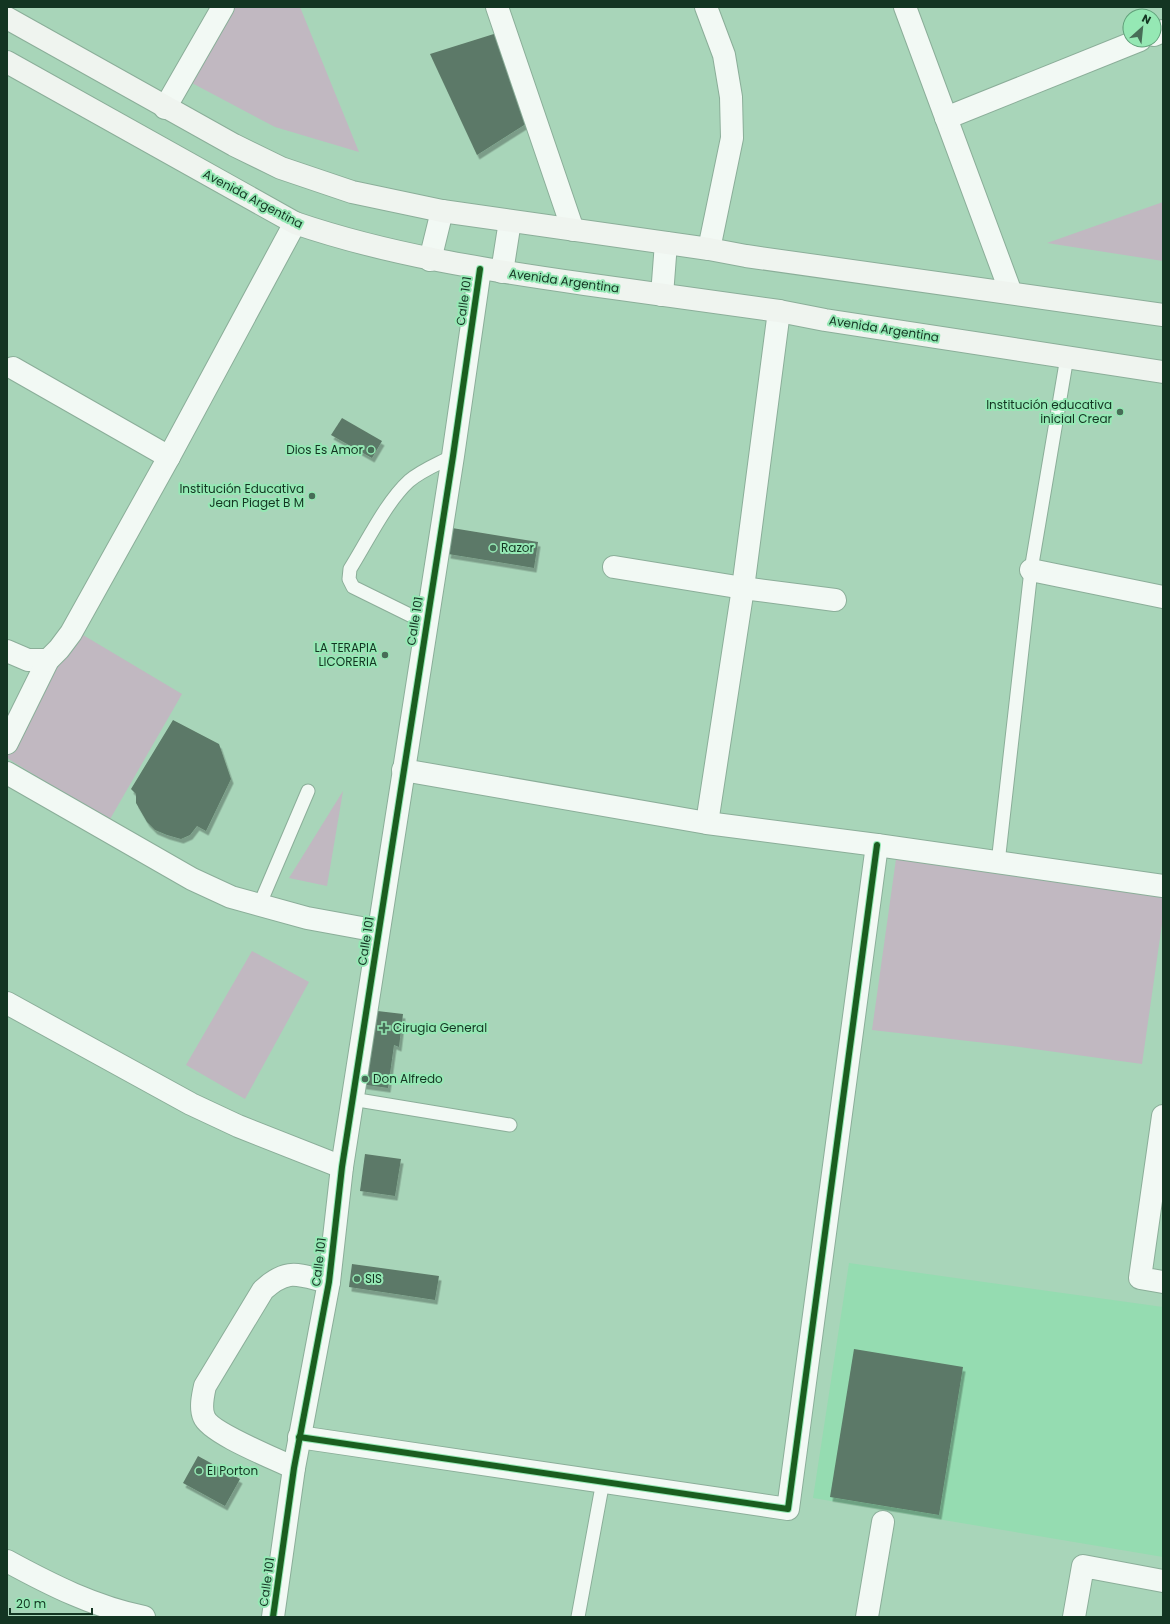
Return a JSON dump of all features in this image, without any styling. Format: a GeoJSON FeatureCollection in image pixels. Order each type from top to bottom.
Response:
{"type":"FeatureCollection","features":[{"type":"Feature","properties":{"kind":"main road"},"geometry":{"type":"LineString","coordinates":[[7,18],[165,108],[234,145],[281,168],[352,192],[442,211],[1163,315]]}},
{"type":"Feature","properties":{"kind":"main road","name":"Avenida Argentina"},"geometry":{"type":"LineString","coordinates":[[7,62],[295,223],[342,238],[430,260],[480,269],[779,311],[824,320],[1163,372]]}},
{"type":"Feature","properties":{"kind":"street"},"geometry":{"type":"LineString","coordinates":[[165,108],[223,7]]}},
{"type":"Feature","properties":{"kind":"street"},"geometry":{"type":"LineString","coordinates":[[497,7],[573,230]]}},
{"type":"Feature","properties":{"kind":"street"},"geometry":{"type":"LineString","coordinates":[[706,7],[724,55],[731,97],[732,138],[709,249]]}},
{"type":"Feature","properties":{"kind":"street"},"geometry":{"type":"LineString","coordinates":[[905,7],[1010,293]]}},
{"type":"Feature","properties":{"kind":"street"},"geometry":{"type":"LineString","coordinates":[[946,118],[1122,47]]}},
{"type":"Feature","properties":{"kind":"street"},"geometry":{"type":"LineString","coordinates":[[430,260],[442,211]]}},
{"type":"Feature","properties":{"kind":"street"},"geometry":{"type":"LineString","coordinates":[[502,272],[510,221]]}},
{"type":"Feature","properties":{"kind":"street"},"geometry":{"type":"LineString","coordinates":[[7,743],[48,660],[60,649],[71,633],[169,457],[295,223]]}},
{"type":"Feature","properties":{"kind":"street"},"geometry":{"type":"LineString","coordinates":[[662,295],[666,243]]}},
{"type":"Feature","properties":{"kind":"street","name":"Calle 101"},"geometry":{"type":"LineString","coordinates":[[273,1617],[299,1437],[329,1282],[342,1167],[352,1099],[480,269]]}},
{"type":"Feature","properties":{"kind":"street"},"geometry":{"type":"LineString","coordinates":[[707,824],[743,588],[779,311]]}},
{"type":"Feature","properties":{"kind":"street"},"geometry":{"type":"LineString","coordinates":[[13,368],[169,457]]}},
{"type":"Feature","properties":{"kind":"street"},"geometry":{"type":"LineString","coordinates":[[614,567],[743,588],[835,600]]}},
{"type":"Feature","properties":{"kind":"street"},"geometry":{"type":"LineString","coordinates":[[1031,570],[1163,597]]}},
{"type":"Feature","properties":{"kind":"street"},"geometry":{"type":"LineString","coordinates":[[7,651],[28,660],[48,660]]}},
{"type":"Feature","properties":{"kind":"street"},"geometry":{"type":"LineString","coordinates":[[403,770],[707,824],[877,845],[1163,886]]}},
{"type":"Feature","properties":{"kind":"street"},"geometry":{"type":"LineString","coordinates":[[7,773],[192,879],[231,897],[259,906],[308,918],[378,931]]}},
{"type":"Feature","properties":{"kind":"street"},"geometry":{"type":"LineString","coordinates":[[299,1437],[788,1509],[877,845]]}},
{"type":"Feature","properties":{"kind":"street"},"geometry":{"type":"LineString","coordinates":[[7,1003],[191,1104],[238,1126],[342,1167]]}},
{"type":"Feature","properties":{"kind":"street"},"geometry":{"type":"LineString","coordinates":[[1163,1116],[1140,1278],[1163,1282]]}},
{"type":"Feature","properties":{"kind":"street"},"geometry":{"type":"LineString","coordinates":[[294,1468],[215,1430],[204,1417],[202,1403],[205,1386],[263,1290],[275,1278],[289,1274],[329,1282]]}},
{"type":"Feature","properties":{"kind":"street"},"geometry":{"type":"LineString","coordinates":[[867,1617],[883,1522]]}},
{"type":"Feature","properties":{"kind":"street"},"geometry":{"type":"LineString","coordinates":[[7,1561],[72,1594],[120,1612],[144,1617]]}},
{"type":"Feature","properties":{"kind":"street"},"geometry":{"type":"LineString","coordinates":[[1074,1617],[1083,1566],[1163,1580]]}},
{"type":"Feature","properties":{"kind":"lane"},"geometry":{"type":"LineString","coordinates":[[998,863],[1031,570],[1067,357]]}},
{"type":"Feature","properties":{"kind":"lane"},"geometry":{"type":"LineString","coordinates":[[426,623],[353,587],[348,578],[350,569],[395,496],[409,481],[452,456]]}},
{"type":"Feature","properties":{"kind":"lane"},"geometry":{"type":"LineString","coordinates":[[259,906],[308,790]]}},
{"type":"Feature","properties":{"kind":"lane"},"geometry":{"type":"LineString","coordinates":[[352,1099],[510,1125]]}},
{"type":"Feature","properties":{"kind":"lane"},"geometry":{"type":"LineString","coordinates":[[578,1617],[603,1482]]}},
{"type":"Feature","properties":{"kind":"shaded area"},"geometry":{"type":"Polygon","coordinates":[[[230,7],[300,7],[359,152],[275,127],[190,82],[230,7]]]}},
{"type":"Feature","properties":{"kind":"shaded area"},"geometry":{"type":"Polygon","coordinates":[[[1163,202],[1163,261],[1047,243],[1163,202]]]}},
{"type":"Feature","properties":{"kind":"shaded area"},"geometry":{"type":"Polygon","coordinates":[[[78,632],[182,694],[109,821],[7,758],[7,748],[78,632]]]}},
{"type":"Feature","properties":{"kind":"shaded area"},"geometry":{"type":"Polygon","coordinates":[[[343,791],[327,886],[289,878],[343,791]]]}},
{"type":"Feature","properties":{"kind":"shaded area"},"geometry":{"type":"Polygon","coordinates":[[[896,859],[1038,879],[1163,892],[1163,917],[1142,1064],[1012,1046],[872,1030],[896,859]]]}},
{"type":"Feature","properties":{"kind":"shaded area"},"geometry":{"type":"Polygon","coordinates":[[[252,951],[309,982],[245,1099],[186,1065],[252,951]]]}},
{"type":"Feature","properties":{"kind":"shaded area"},"geometry":{"type":"Polygon","coordinates":[[[849,1263],[1163,1307],[1163,1557],[813,1498],[849,1263]]]}},
{"type":"Feature","properties":{"kind":"building"},"geometry":{"type":"Polygon","coordinates":[[[497,33],[529,122],[477,155],[430,54],[497,33]]]}},
{"type":"Feature","properties":{"kind":"building"},"geometry":{"type":"Polygon","coordinates":[[[342,418],[382,441],[372,458],[331,435],[342,418]]]}},
{"type":"Feature","properties":{"kind":"building","name":"Razor"},"geometry":{"type":"Polygon","coordinates":[[[452,528],[538,542],[534,568],[448,554],[452,528]]]}},
{"type":"Feature","properties":{"kind":"building"},"geometry":{"type":"Polygon","coordinates":[[[173,720],[219,744],[231,779],[206,831],[197,826],[190,835],[181,839],[155,830],[147,822],[136,803],[136,794],[131,789],[173,720]]]}},
{"type":"Feature","properties":{"kind":"building"},"geometry":{"type":"Polygon","coordinates":[[[369,1010],[403,1014],[399,1047],[394,1045],[388,1088],[359,1084],[369,1010]]]}},
{"type":"Feature","properties":{"kind":"building"},"geometry":{"type":"Polygon","coordinates":[[[365,1154],[401,1159],[395,1196],[360,1191],[365,1154]]]}},
{"type":"Feature","properties":{"kind":"building"},"geometry":{"type":"Polygon","coordinates":[[[352,1264],[439,1276],[435,1300],[349,1287],[352,1264]]]}},
{"type":"Feature","properties":{"kind":"building"},"geometry":{"type":"Polygon","coordinates":[[[854,1349],[963,1367],[939,1515],[830,1497],[854,1349]]]}},
{"type":"Feature","properties":{"kind":"building"},"geometry":{"type":"Polygon","coordinates":[[[198,1456],[240,1479],[225,1506],[183,1483],[198,1456]]]}},
{"type":"Feature","properties":{"kind":"cycle path"},"geometry":{"type":"LineString","coordinates":[[273,1617],[294,1468],[329,1282],[342,1167],[453,456],[480,269]]}},
{"type":"Feature","properties":{"kind":"cycle path"},"geometry":{"type":"LineString","coordinates":[[299,1437],[788,1509],[877,845]]}},
{"type":"Feature","properties":{"kind":"place","name":"Institución educativa inicial Crear"},"geometry":{"type":"Point","coordinates":[1120,412]}},
{"type":"Feature","properties":{"kind":"place","name":"Dios Es Amor"},"geometry":{"type":"Point","coordinates":[371,450]}},
{"type":"Feature","properties":{"kind":"place","name":"Institución Educativa Jean Piaget B M"},"geometry":{"type":"Point","coordinates":[312,496]}},
{"type":"Feature","properties":{"kind":"place","name":"Razor"},"geometry":{"type":"Point","coordinates":[493,548]}},
{"type":"Feature","properties":{"kind":"place","name":"LA TERAPIA LICORERIA"},"geometry":{"type":"Point","coordinates":[385,655]}},
{"type":"Feature","properties":{"kind":"place","name":"Cirugia General"},"geometry":{"type":"Point","coordinates":[384,1028]}},
{"type":"Feature","properties":{"kind":"place","name":"Don Alfredo"},"geometry":{"type":"Point","coordinates":[365,1079]}},
{"type":"Feature","properties":{"kind":"place","name":"SIS"},"geometry":{"type":"Point","coordinates":[357,1279]}},
{"type":"Feature","properties":{"kind":"place","name":"El Porton"},"geometry":{"type":"Point","coordinates":[199,1471]}}]}
